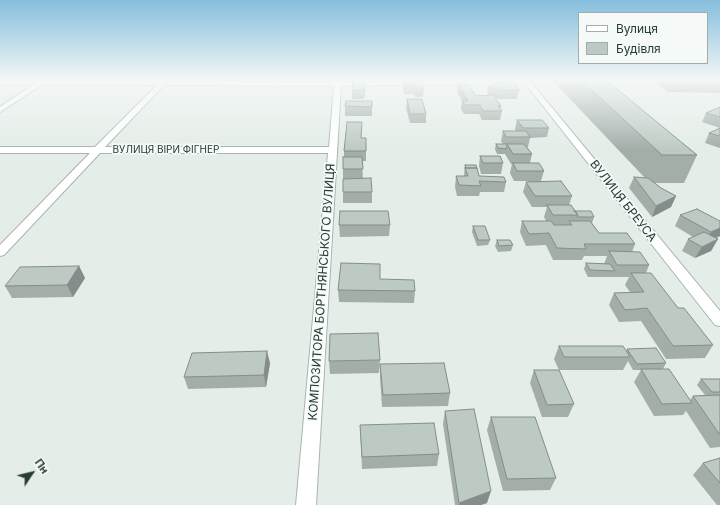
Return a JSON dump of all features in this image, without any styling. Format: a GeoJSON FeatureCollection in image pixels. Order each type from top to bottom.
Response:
{"type":"FeatureCollection","features":[{"type":"Feature","properties":{"kind":"street"},"geometry":{"type":"LineString","coordinates":[[0,110],[10,104]]}},
{"type":"Feature","properties":{"kind":"street"},"geometry":{"type":"LineString","coordinates":[[0,252],[142,104]]}},
{"type":"Feature","properties":{"kind":"street","name":"КОМПОЗИТОРА БОРТНЯНСЬКОГО ВУЛИЦЯ"},"geometry":{"type":"LineString","coordinates":[[306,505],[336,104]]}},
{"type":"Feature","properties":{"kind":"street","name":"ВУЛИЦЯ БРЕУСА"},"geometry":{"type":"LineString","coordinates":[[546,104],[720,321]]}},
{"type":"Feature","properties":{"kind":"street","name":"ВУЛИЦЯ ВІРИ ФІГНЕР"},"geometry":{"type":"LineString","coordinates":[[0,150],[332,150]]}},
{"type":"Feature","properties":{"kind":"building"},"geometry":{"type":"Polygon","coordinates":[[[345,104],[372,104],[372,107],[345,106],[345,104]]]}},
{"type":"Feature","properties":{"kind":"building"},"geometry":{"type":"Polygon","coordinates":[[[408,104],[423,104],[426,114],[410,114],[408,104]]]}},
{"type":"Feature","properties":{"kind":"building"},"geometry":{"type":"Polygon","coordinates":[[[464,104],[499,104],[501,106],[498,106],[502,111],[483,111],[480,105],[465,105],[464,104]]]}},
{"type":"Feature","properties":{"kind":"building"},"geometry":{"type":"Polygon","coordinates":[[[606,104],[635,104],[697,155],[662,155],[606,104]]]}},
{"type":"Feature","properties":{"kind":"building"},"geometry":{"type":"Polygon","coordinates":[[[720,107],[720,117],[706,113],[720,107]]]}},
{"type":"Feature","properties":{"kind":"building"},"geometry":{"type":"Polygon","coordinates":[[[517,120],[542,120],[549,128],[523,128],[517,120]]]}},
{"type":"Feature","properties":{"kind":"building"},"geometry":{"type":"Polygon","coordinates":[[[347,122],[362,122],[361,138],[366,138],[366,151],[344,151],[347,122]]]}},
{"type":"Feature","properties":{"kind":"building"},"geometry":{"type":"Polygon","coordinates":[[[720,128],[720,136],[709,133],[720,128]]]}},
{"type":"Feature","properties":{"kind":"building"},"geometry":{"type":"Polygon","coordinates":[[[503,131],[526,131],[530,137],[506,137],[503,131]]]}},
{"type":"Feature","properties":{"kind":"building"},"geometry":{"type":"Polygon","coordinates":[[[496,144],[507,144],[506,149],[498,148],[496,144]]]}},
{"type":"Feature","properties":{"kind":"building"},"geometry":{"type":"Polygon","coordinates":[[[507,144],[524,144],[532,154],[513,154],[507,144]]]}},
{"type":"Feature","properties":{"kind":"building"},"geometry":{"type":"Polygon","coordinates":[[[480,156],[500,156],[503,163],[483,163],[480,156]]]}},
{"type":"Feature","properties":{"kind":"building"},"geometry":{"type":"Polygon","coordinates":[[[343,157],[362,157],[363,169],[343,169],[343,157]]]}},
{"type":"Feature","properties":{"kind":"building"},"geometry":{"type":"Polygon","coordinates":[[[513,163],[539,163],[544,171],[517,171],[513,163]]]}},
{"type":"Feature","properties":{"kind":"building"},"geometry":{"type":"Polygon","coordinates":[[[465,165],[476,165],[477,168],[466,168],[465,165]]]}},
{"type":"Feature","properties":{"kind":"building"},"geometry":{"type":"Polygon","coordinates":[[[465,168],[477,168],[479,176],[504,177],[506,182],[479,181],[481,186],[459,185],[456,176],[468,176],[465,168]]]}},
{"type":"Feature","properties":{"kind":"building"},"geometry":{"type":"Polygon","coordinates":[[[634,177],[648,178],[661,188],[676,196],[656,206],[634,177]]]}},
{"type":"Feature","properties":{"kind":"building"},"geometry":{"type":"Polygon","coordinates":[[[371,178],[372,192],[343,192],[343,179],[371,178]]]}},
{"type":"Feature","properties":{"kind":"building"},"geometry":{"type":"Polygon","coordinates":[[[561,181],[572,196],[535,196],[526,182],[561,181]]]}},
{"type":"Feature","properties":{"kind":"building"},"geometry":{"type":"Polygon","coordinates":[[[547,205],[571,205],[578,215],[553,215],[547,205]]]}},
{"type":"Feature","properties":{"kind":"building"},"geometry":{"type":"Polygon","coordinates":[[[697,209],[720,221],[720,228],[711,232],[680,215],[697,209]]]}},
{"type":"Feature","properties":{"kind":"building"},"geometry":{"type":"Polygon","coordinates":[[[340,211],[388,211],[390,225],[339,225],[340,211]]]}},
{"type":"Feature","properties":{"kind":"building"},"geometry":{"type":"Polygon","coordinates":[[[574,211],[591,211],[594,217],[577,217],[578,215],[574,211]]]}},
{"type":"Feature","properties":{"kind":"building"},"geometry":{"type":"Polygon","coordinates":[[[522,221],[551,221],[554,225],[572,225],[569,221],[590,221],[599,233],[627,233],[635,244],[584,244],[586,249],[557,248],[549,233],[529,234],[522,221]]]}},
{"type":"Feature","properties":{"kind":"building"},"geometry":{"type":"Polygon","coordinates":[[[473,226],[485,226],[490,240],[478,240],[473,226]]]}},
{"type":"Feature","properties":{"kind":"building"},"geometry":{"type":"Polygon","coordinates":[[[704,232],[718,239],[702,247],[688,239],[704,232]]]}},
{"type":"Feature","properties":{"kind":"building"},"geometry":{"type":"Polygon","coordinates":[[[497,240],[510,240],[513,245],[499,246],[497,240]]]}},
{"type":"Feature","properties":{"kind":"building"},"geometry":{"type":"Polygon","coordinates":[[[609,251],[640,252],[649,265],[617,265],[609,251]]]}},
{"type":"Feature","properties":{"kind":"building"},"geometry":{"type":"Polygon","coordinates":[[[341,263],[380,264],[380,279],[414,280],[415,291],[338,290],[341,263]]]}},
{"type":"Feature","properties":{"kind":"building"},"geometry":{"type":"Polygon","coordinates":[[[586,263],[610,264],[615,271],[590,270],[586,263]]]}},
{"type":"Feature","properties":{"kind":"building"},"geometry":{"type":"Polygon","coordinates":[[[79,266],[67,285],[5,286],[20,267],[79,266]]]}},
{"type":"Feature","properties":{"kind":"building"},"geometry":{"type":"Polygon","coordinates":[[[631,273],[651,273],[678,308],[684,308],[713,345],[673,346],[647,308],[625,310],[614,293],[644,292],[631,273]]]}},
{"type":"Feature","properties":{"kind":"building"},"geometry":{"type":"Polygon","coordinates":[[[378,333],[380,360],[329,361],[330,334],[378,333]]]}},
{"type":"Feature","properties":{"kind":"building"},"geometry":{"type":"Polygon","coordinates":[[[559,346],[623,346],[630,357],[564,357],[559,346]]]}},
{"type":"Feature","properties":{"kind":"building"},"geometry":{"type":"Polygon","coordinates":[[[656,348],[666,363],[637,364],[627,349],[656,348]]]}},
{"type":"Feature","properties":{"kind":"building"},"geometry":{"type":"Polygon","coordinates":[[[267,351],[264,375],[184,377],[192,353],[267,351]]]}},
{"type":"Feature","properties":{"kind":"building"},"geometry":{"type":"Polygon","coordinates":[[[444,363],[450,393],[383,395],[380,364],[444,363]]]}},
{"type":"Feature","properties":{"kind":"building"},"geometry":{"type":"Polygon","coordinates":[[[641,369],[669,369],[692,403],[662,404],[641,369]]]}},
{"type":"Feature","properties":{"kind":"building"},"geometry":{"type":"Polygon","coordinates":[[[534,370],[559,370],[574,404],[547,405],[534,370]]]}},
{"type":"Feature","properties":{"kind":"building"},"geometry":{"type":"Polygon","coordinates":[[[701,379],[720,379],[720,392],[712,392],[701,379]]]}},
{"type":"Feature","properties":{"kind":"building"},"geometry":{"type":"Polygon","coordinates":[[[720,395],[720,435],[693,396],[720,395]]]}},
{"type":"Feature","properties":{"kind":"building"},"geometry":{"type":"Polygon","coordinates":[[[474,409],[491,491],[459,503],[445,411],[474,409]]]}},
{"type":"Feature","properties":{"kind":"building"},"geometry":{"type":"Polygon","coordinates":[[[491,417],[535,417],[556,478],[507,479],[491,417]]]}},
{"type":"Feature","properties":{"kind":"building"},"geometry":{"type":"Polygon","coordinates":[[[434,423],[439,454],[362,457],[360,425],[434,423]]]}},
{"type":"Feature","properties":{"kind":"building"},"geometry":{"type":"Polygon","coordinates":[[[720,458],[720,483],[703,463],[720,458]]]}}]}
